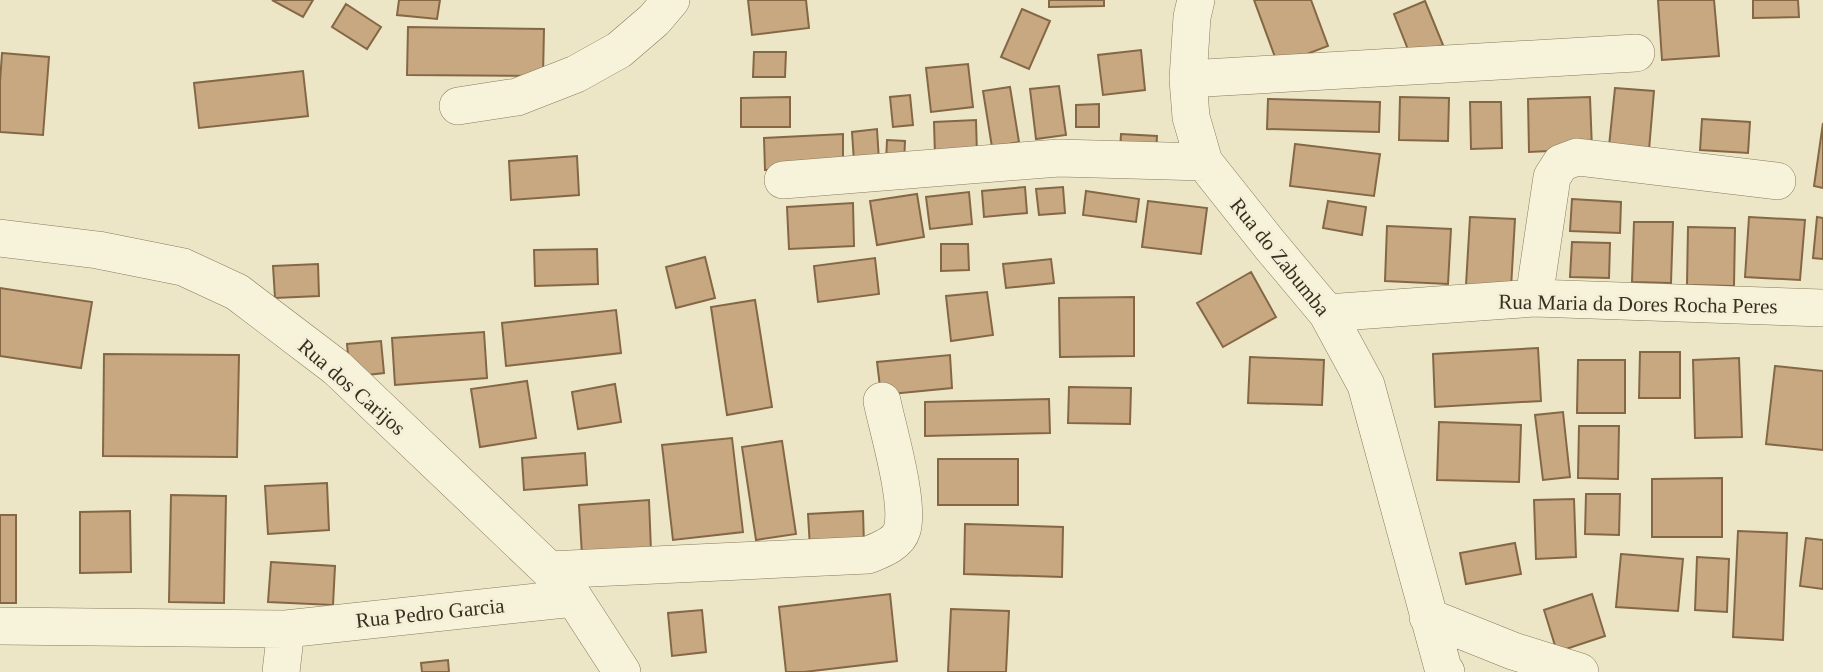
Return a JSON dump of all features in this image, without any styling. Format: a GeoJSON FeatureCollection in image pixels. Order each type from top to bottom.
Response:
{"type":"FeatureCollection","features":[{"type":"Feature","properties":{"kind":"street"},"geometry":{"type":"LineString","coordinates":[[458,106],[517,97],[576,74],[619,50],[654,20],[671,0]]}},
{"type":"Feature","properties":{"kind":"street","name":"Rua do Zabumba"},"geometry":{"type":"LineString","coordinates":[[1196,0],[1192,17],[1188,79],[1191,117],[1204,162],[1326,313],[1366,385],[1428,617],[1446,672]]}},
{"type":"Feature","properties":{"kind":"street"},"geometry":{"type":"LineString","coordinates":[[1188,79],[1636,53]]}},
{"type":"Feature","properties":{"kind":"street"},"geometry":{"type":"LineString","coordinates":[[1534,298],[1552,177],[1561,163],[1577,157],[1777,181]]}},
{"type":"Feature","properties":{"kind":"street"},"geometry":{"type":"LineString","coordinates":[[783,180],[1059,158],[1204,162]]}},
{"type":"Feature","properties":{"kind":"street","name":"Rua dos Carijos"},"geometry":{"type":"LineString","coordinates":[[0,237],[98,250],[183,267],[237,292],[337,368],[549,570],[574,598],[622,672]]}},
{"type":"Feature","properties":{"kind":"street","name":"Rua Maria da Dores Rocha Peres"},"geometry":{"type":"LineString","coordinates":[[1326,313],[1534,298],[1823,308]]}},
{"type":"Feature","properties":{"kind":"street"},"geometry":{"type":"LineString","coordinates":[[549,570],[868,555],[890,546],[902,532],[904,503],[882,401]]}},
{"type":"Feature","properties":{"kind":"street","name":"Rua Pedro Garcia"},"geometry":{"type":"LineString","coordinates":[[0,626],[286,629],[574,598]]}},
{"type":"Feature","properties":{"kind":"street"},"geometry":{"type":"LineString","coordinates":[[1428,617],[1513,651],[1580,672]]}},
{"type":"Feature","properties":{"kind":"street"},"geometry":{"type":"LineString","coordinates":[[281,672],[286,629]]}},
{"type":"Feature","properties":{"kind":"building"},"geometry":{"type":"Polygon","coordinates":[[[272,0],[313,0],[303,17],[272,0]]]}},
{"type":"Feature","properties":{"kind":"building"},"geometry":{"type":"Polygon","coordinates":[[[399,0],[440,0],[437,19],[397,15],[399,0]]]}},
{"type":"Feature","properties":{"kind":"building"},"geometry":{"type":"Polygon","coordinates":[[[748,0],[806,0],[809,28],[752,35],[748,0]]]}},
{"type":"Feature","properties":{"kind":"building"},"geometry":{"type":"Polygon","coordinates":[[[1049,0],[1104,0],[1104,6],[1049,7],[1049,0]]]}},
{"type":"Feature","properties":{"kind":"building"},"geometry":{"type":"Polygon","coordinates":[[[1254,0],[1311,0],[1328,46],[1278,65],[1254,0]]]}},
{"type":"Feature","properties":{"kind":"building"},"geometry":{"type":"Polygon","coordinates":[[[1658,0],[1714,0],[1719,56],[1662,60],[1658,0]]]}},
{"type":"Feature","properties":{"kind":"building"},"geometry":{"type":"Polygon","coordinates":[[[1753,0],[1798,0],[1799,17],[1753,18],[1753,0]]]}},
{"type":"Feature","properties":{"kind":"building"},"geometry":{"type":"Polygon","coordinates":[[[1425,1],[1443,45],[1411,57],[1394,14],[1425,1]]]}},
{"type":"Feature","properties":{"kind":"building"},"geometry":{"type":"Polygon","coordinates":[[[346,4],[381,27],[367,49],[332,27],[346,4]]]}},
{"type":"Feature","properties":{"kind":"building"},"geometry":{"type":"Polygon","coordinates":[[[1022,9],[1050,21],[1029,69],[1001,57],[1022,9]]]}},
{"type":"Feature","properties":{"kind":"building"},"geometry":{"type":"Polygon","coordinates":[[[408,27],[544,29],[543,76],[407,75],[408,27]]]}},
{"type":"Feature","properties":{"kind":"building"},"geometry":{"type":"Polygon","coordinates":[[[1141,50],[1145,90],[1103,95],[1098,55],[1141,50]]]}},
{"type":"Feature","properties":{"kind":"building"},"geometry":{"type":"Polygon","coordinates":[[[754,52],[786,52],[785,77],[753,77],[754,52]]]}},
{"type":"Feature","properties":{"kind":"building"},"geometry":{"type":"Polygon","coordinates":[[[2,53],[49,57],[43,135],[0,132],[2,53]]]}},
{"type":"Feature","properties":{"kind":"building"},"geometry":{"type":"Polygon","coordinates":[[[968,64],[973,107],[931,112],[926,68],[968,64]]]}},
{"type":"Feature","properties":{"kind":"building"},"geometry":{"type":"Polygon","coordinates":[[[303,71],[308,116],[199,128],[194,83],[303,71]]]}},
{"type":"Feature","properties":{"kind":"building"},"geometry":{"type":"Polygon","coordinates":[[[1059,86],[1066,135],[1036,139],[1030,89],[1059,86]]]}},
{"type":"Feature","properties":{"kind":"building"},"geometry":{"type":"Polygon","coordinates":[[[1010,87],[1019,142],[992,147],[983,91],[1010,87]]]}},
{"type":"Feature","properties":{"kind":"building"},"geometry":{"type":"Polygon","coordinates":[[[1615,88],[1654,91],[1649,150],[1609,146],[1615,88]]]}},
{"type":"Feature","properties":{"kind":"building"},"geometry":{"type":"Polygon","coordinates":[[[910,95],[913,125],[893,127],[890,97],[910,95]]]}},
{"type":"Feature","properties":{"kind":"building"},"geometry":{"type":"Polygon","coordinates":[[[790,97],[790,127],[741,127],[741,98],[790,97]]]}},
{"type":"Feature","properties":{"kind":"building"},"geometry":{"type":"Polygon","coordinates":[[[1400,97],[1449,98],[1448,141],[1399,140],[1400,97]]]}},
{"type":"Feature","properties":{"kind":"building"},"geometry":{"type":"Polygon","coordinates":[[[1590,97],[1592,149],[1529,152],[1528,99],[1590,97]]]}},
{"type":"Feature","properties":{"kind":"building"},"geometry":{"type":"Polygon","coordinates":[[[1268,99],[1380,102],[1379,132],[1267,129],[1268,99]]]}},
{"type":"Feature","properties":{"kind":"building"},"geometry":{"type":"Polygon","coordinates":[[[1470,102],[1501,102],[1502,148],[1471,149],[1470,102]]]}},
{"type":"Feature","properties":{"kind":"building"},"geometry":{"type":"Polygon","coordinates":[[[1099,104],[1099,127],[1076,127],[1076,105],[1099,104]]]}},
{"type":"Feature","properties":{"kind":"building"},"geometry":{"type":"Polygon","coordinates":[[[1702,119],[1750,122],[1748,153],[1700,150],[1702,119]]]}},
{"type":"Feature","properties":{"kind":"building"},"geometry":{"type":"Polygon","coordinates":[[[976,120],[977,154],[935,156],[934,122],[976,120]]]}},
{"type":"Feature","properties":{"kind":"building"},"geometry":{"type":"Polygon","coordinates":[[[1823,123],[1823,188],[1814,186],[1823,123]]]}},
{"type":"Feature","properties":{"kind":"building"},"geometry":{"type":"Polygon","coordinates":[[[877,129],[879,161],[854,162],[852,132],[877,129]]]}},
{"type":"Feature","properties":{"kind":"building"},"geometry":{"type":"Polygon","coordinates":[[[843,134],[843,167],[765,170],[764,138],[843,134]]]}},
{"type":"Feature","properties":{"kind":"building"},"geometry":{"type":"Polygon","coordinates":[[[1121,134],[1157,136],[1156,153],[1120,151],[1121,134]]]}},
{"type":"Feature","properties":{"kind":"building"},"geometry":{"type":"Polygon","coordinates":[[[887,140],[905,141],[904,163],[886,162],[887,140]]]}},
{"type":"Feature","properties":{"kind":"building"},"geometry":{"type":"Polygon","coordinates":[[[1295,144],[1380,154],[1374,196],[1290,186],[1295,144]]]}},
{"type":"Feature","properties":{"kind":"building"},"geometry":{"type":"Polygon","coordinates":[[[577,156],[579,195],[511,200],[509,161],[577,156]]]}},
{"type":"Feature","properties":{"kind":"building"},"geometry":{"type":"Polygon","coordinates":[[[1025,187],[1027,213],[984,217],[982,191],[1025,187]]]}},
{"type":"Feature","properties":{"kind":"building"},"geometry":{"type":"Polygon","coordinates":[[[1063,187],[1065,213],[1039,215],[1036,189],[1063,187]]]}},
{"type":"Feature","properties":{"kind":"building"},"geometry":{"type":"Polygon","coordinates":[[[1086,191],[1139,199],[1136,222],[1083,215],[1086,191]]]}},
{"type":"Feature","properties":{"kind":"building"},"geometry":{"type":"Polygon","coordinates":[[[969,192],[972,224],[930,229],[926,197],[969,192]]]}},
{"type":"Feature","properties":{"kind":"building"},"geometry":{"type":"Polygon","coordinates":[[[917,194],[924,237],[877,245],[870,201],[917,194]]]}},
{"type":"Feature","properties":{"kind":"building"},"geometry":{"type":"Polygon","coordinates":[[[1572,199],[1621,202],[1620,233],[1570,231],[1572,199]]]}},
{"type":"Feature","properties":{"kind":"building"},"geometry":{"type":"Polygon","coordinates":[[[1148,201],[1207,208],[1201,254],[1142,247],[1148,201]]]}},
{"type":"Feature","properties":{"kind":"building"},"geometry":{"type":"Polygon","coordinates":[[[1328,201],[1366,207],[1362,235],[1323,228],[1328,201]]]}},
{"type":"Feature","properties":{"kind":"building"},"geometry":{"type":"Polygon","coordinates":[[[853,203],[854,246],[789,249],[787,207],[853,203]]]}},
{"type":"Feature","properties":{"kind":"building"},"geometry":{"type":"Polygon","coordinates":[[[1470,217],[1515,219],[1511,288],[1466,285],[1470,217]]]}},
{"type":"Feature","properties":{"kind":"building"},"geometry":{"type":"Polygon","coordinates":[[[1749,217],[1805,220],[1800,280],[1745,277],[1749,217]]]}},
{"type":"Feature","properties":{"kind":"building"},"geometry":{"type":"Polygon","coordinates":[[[1817,217],[1823,218],[1823,259],[1813,258],[1817,217]]]}},
{"type":"Feature","properties":{"kind":"building"},"geometry":{"type":"Polygon","coordinates":[[[1634,222],[1673,222],[1671,283],[1632,282],[1634,222]]]}},
{"type":"Feature","properties":{"kind":"building"},"geometry":{"type":"Polygon","coordinates":[[[1387,226],[1451,229],[1448,284],[1385,281],[1387,226]]]}},
{"type":"Feature","properties":{"kind":"building"},"geometry":{"type":"Polygon","coordinates":[[[1688,227],[1735,228],[1734,286],[1687,285],[1688,227]]]}},
{"type":"Feature","properties":{"kind":"building"},"geometry":{"type":"Polygon","coordinates":[[[1572,242],[1610,243],[1609,278],[1570,277],[1572,242]]]}},
{"type":"Feature","properties":{"kind":"building"},"geometry":{"type":"Polygon","coordinates":[[[941,244],[968,244],[969,270],[941,271],[941,244]]]}},
{"type":"Feature","properties":{"kind":"building"},"geometry":{"type":"Polygon","coordinates":[[[597,249],[598,284],[535,286],[534,250],[597,249]]]}},
{"type":"Feature","properties":{"kind":"building"},"geometry":{"type":"Polygon","coordinates":[[[705,257],[715,298],[676,308],[666,267],[705,257]]]}},
{"type":"Feature","properties":{"kind":"building"},"geometry":{"type":"Polygon","coordinates":[[[875,258],[879,294],[818,302],[814,266],[875,258]]]}},
{"type":"Feature","properties":{"kind":"building"},"geometry":{"type":"Polygon","coordinates":[[[1051,259],[1054,283],[1006,288],[1003,264],[1051,259]]]}},
{"type":"Feature","properties":{"kind":"building"},"geometry":{"type":"Polygon","coordinates":[[[318,264],[319,296],[275,298],[273,266],[318,264]]]}},
{"type":"Feature","properties":{"kind":"building"},"geometry":{"type":"Polygon","coordinates":[[[1251,272],[1276,317],[1223,347],[1197,303],[1251,272]]]}},
{"type":"Feature","properties":{"kind":"building"},"geometry":{"type":"Polygon","coordinates":[[[0,288],[92,302],[81,368],[0,356],[0,288]]]}},
{"type":"Feature","properties":{"kind":"building"},"geometry":{"type":"Polygon","coordinates":[[[987,292],[993,335],[951,341],[946,296],[987,292]]]}},
{"type":"Feature","properties":{"kind":"building"},"geometry":{"type":"Polygon","coordinates":[[[1134,297],[1134,356],[1060,357],[1059,298],[1134,297]]]}},
{"type":"Feature","properties":{"kind":"building"},"geometry":{"type":"Polygon","coordinates":[[[755,300],[772,407],[727,415],[711,307],[755,300]]]}},
{"type":"Feature","properties":{"kind":"building"},"geometry":{"type":"Polygon","coordinates":[[[616,310],[621,353],[506,366],[502,323],[616,310]]]}},
{"type":"Feature","properties":{"kind":"building"},"geometry":{"type":"Polygon","coordinates":[[[484,332],[487,378],[395,385],[392,338],[484,332]]]}},
{"type":"Feature","properties":{"kind":"building"},"geometry":{"type":"Polygon","coordinates":[[[381,341],[384,373],[350,377],[347,344],[381,341]]]}},
{"type":"Feature","properties":{"kind":"building"},"geometry":{"type":"Polygon","coordinates":[[[1538,348],[1541,401],[1435,407],[1433,354],[1538,348]]]}},
{"type":"Feature","properties":{"kind":"building"},"geometry":{"type":"Polygon","coordinates":[[[1640,352],[1680,352],[1680,398],[1639,398],[1640,352]]]}},
{"type":"Feature","properties":{"kind":"building"},"geometry":{"type":"Polygon","coordinates":[[[104,354],[239,355],[237,457],[103,456],[104,354]]]}},
{"type":"Feature","properties":{"kind":"building"},"geometry":{"type":"Polygon","coordinates":[[[950,355],[952,388],[881,395],[877,362],[950,355]]]}},
{"type":"Feature","properties":{"kind":"building"},"geometry":{"type":"Polygon","coordinates":[[[1250,357],[1324,360],[1322,405],[1248,403],[1250,357]]]}},
{"type":"Feature","properties":{"kind":"building"},"geometry":{"type":"Polygon","coordinates":[[[1739,358],[1742,437],[1695,438],[1693,360],[1739,358]]]}},
{"type":"Feature","properties":{"kind":"building"},"geometry":{"type":"Polygon","coordinates":[[[1578,360],[1625,360],[1625,413],[1577,413],[1578,360]]]}},
{"type":"Feature","properties":{"kind":"building"},"geometry":{"type":"Polygon","coordinates":[[[1775,366],[1823,371],[1823,450],[1766,444],[1775,366]]]}},
{"type":"Feature","properties":{"kind":"building"},"geometry":{"type":"Polygon","coordinates":[[[527,381],[536,438],[480,447],[471,389],[527,381]]]}},
{"type":"Feature","properties":{"kind":"building"},"geometry":{"type":"Polygon","coordinates":[[[615,384],[621,422],[578,429],[572,392],[615,384]]]}},
{"type":"Feature","properties":{"kind":"building"},"geometry":{"type":"Polygon","coordinates":[[[1069,387],[1131,388],[1130,424],[1068,423],[1069,387]]]}},
{"type":"Feature","properties":{"kind":"building"},"geometry":{"type":"Polygon","coordinates":[[[1049,399],[1050,433],[925,436],[925,402],[1049,399]]]}},
{"type":"Feature","properties":{"kind":"building"},"geometry":{"type":"Polygon","coordinates":[[[1563,412],[1570,477],[1543,480],[1535,415],[1563,412]]]}},
{"type":"Feature","properties":{"kind":"building"},"geometry":{"type":"Polygon","coordinates":[[[1439,422],[1521,425],[1519,482],[1437,480],[1439,422]]]}},
{"type":"Feature","properties":{"kind":"building"},"geometry":{"type":"Polygon","coordinates":[[[1579,426],[1619,426],[1618,479],[1578,478],[1579,426]]]}},
{"type":"Feature","properties":{"kind":"building"},"geometry":{"type":"Polygon","coordinates":[[[732,438],[743,532],[673,540],[662,445],[732,438]]]}},
{"type":"Feature","properties":{"kind":"building"},"geometry":{"type":"Polygon","coordinates":[[[782,441],[796,534],[756,540],[742,447],[782,441]]]}},
{"type":"Feature","properties":{"kind":"building"},"geometry":{"type":"Polygon","coordinates":[[[585,453],[587,485],[524,490],[522,458],[585,453]]]}},
{"type":"Feature","properties":{"kind":"building"},"geometry":{"type":"Polygon","coordinates":[[[938,459],[1018,459],[1018,505],[938,505],[938,459]]]}},
{"type":"Feature","properties":{"kind":"building"},"geometry":{"type":"Polygon","coordinates":[[[1722,478],[1722,537],[1652,537],[1652,479],[1722,478]]]}},
{"type":"Feature","properties":{"kind":"building"},"geometry":{"type":"Polygon","coordinates":[[[327,483],[329,530],[268,534],[265,486],[327,483]]]}},
{"type":"Feature","properties":{"kind":"building"},"geometry":{"type":"Polygon","coordinates":[[[1586,494],[1620,494],[1619,535],[1585,534],[1586,494]]]}},
{"type":"Feature","properties":{"kind":"building"},"geometry":{"type":"Polygon","coordinates":[[[171,495],[226,496],[224,603],[169,602],[171,495]]]}},
{"type":"Feature","properties":{"kind":"building"},"geometry":{"type":"Polygon","coordinates":[[[1574,499],[1576,557],[1536,559],[1534,500],[1574,499]]]}},
{"type":"Feature","properties":{"kind":"building"},"geometry":{"type":"Polygon","coordinates":[[[649,500],[651,551],[582,555],[579,505],[649,500]]]}},
{"type":"Feature","properties":{"kind":"building"},"geometry":{"type":"Polygon","coordinates":[[[130,511],[131,572],[80,573],[80,512],[130,511]]]}},
{"type":"Feature","properties":{"kind":"building"},"geometry":{"type":"Polygon","coordinates":[[[863,511],[864,545],[810,548],[808,514],[863,511]]]}},
{"type":"Feature","properties":{"kind":"building"},"geometry":{"type":"Polygon","coordinates":[[[0,515],[16,515],[16,603],[0,603],[0,515]]]}},
{"type":"Feature","properties":{"kind":"building"},"geometry":{"type":"Polygon","coordinates":[[[965,524],[1063,527],[1062,577],[964,574],[965,524]]]}},
{"type":"Feature","properties":{"kind":"building"},"geometry":{"type":"Polygon","coordinates":[[[1738,531],[1787,533],[1783,640],[1733,637],[1738,531]]]}},
{"type":"Feature","properties":{"kind":"building"},"geometry":{"type":"Polygon","coordinates":[[[1806,538],[1823,540],[1823,589],[1800,586],[1806,538]]]}},
{"type":"Feature","properties":{"kind":"building"},"geometry":{"type":"Polygon","coordinates":[[[1515,543],[1521,574],[1466,584],[1460,553],[1515,543]]]}},
{"type":"Feature","properties":{"kind":"building"},"geometry":{"type":"Polygon","coordinates":[[[1621,554],[1683,559],[1678,611],[1616,607],[1621,554]]]}},
{"type":"Feature","properties":{"kind":"building"},"geometry":{"type":"Polygon","coordinates":[[[1697,557],[1729,559],[1727,612],[1695,610],[1697,557]]]}},
{"type":"Feature","properties":{"kind":"building"},"geometry":{"type":"Polygon","coordinates":[[[271,562],[335,566],[333,605],[268,602],[271,562]]]}},
{"type":"Feature","properties":{"kind":"building"},"geometry":{"type":"Polygon","coordinates":[[[890,594],[897,661],[786,672],[779,607],[890,594]]]}},
{"type":"Feature","properties":{"kind":"building"},"geometry":{"type":"Polygon","coordinates":[[[1592,594],[1605,636],[1557,652],[1544,610],[1592,594]]]}},
{"type":"Feature","properties":{"kind":"building"},"geometry":{"type":"Polygon","coordinates":[[[951,609],[1009,611],[1006,672],[948,672],[951,609]]]}},
{"type":"Feature","properties":{"kind":"building"},"geometry":{"type":"Polygon","coordinates":[[[702,610],[706,652],[672,656],[668,613],[702,610]]]}},
{"type":"Feature","properties":{"kind":"building"},"geometry":{"type":"Polygon","coordinates":[[[448,660],[449,672],[422,672],[421,663],[448,660]]]}}]}
